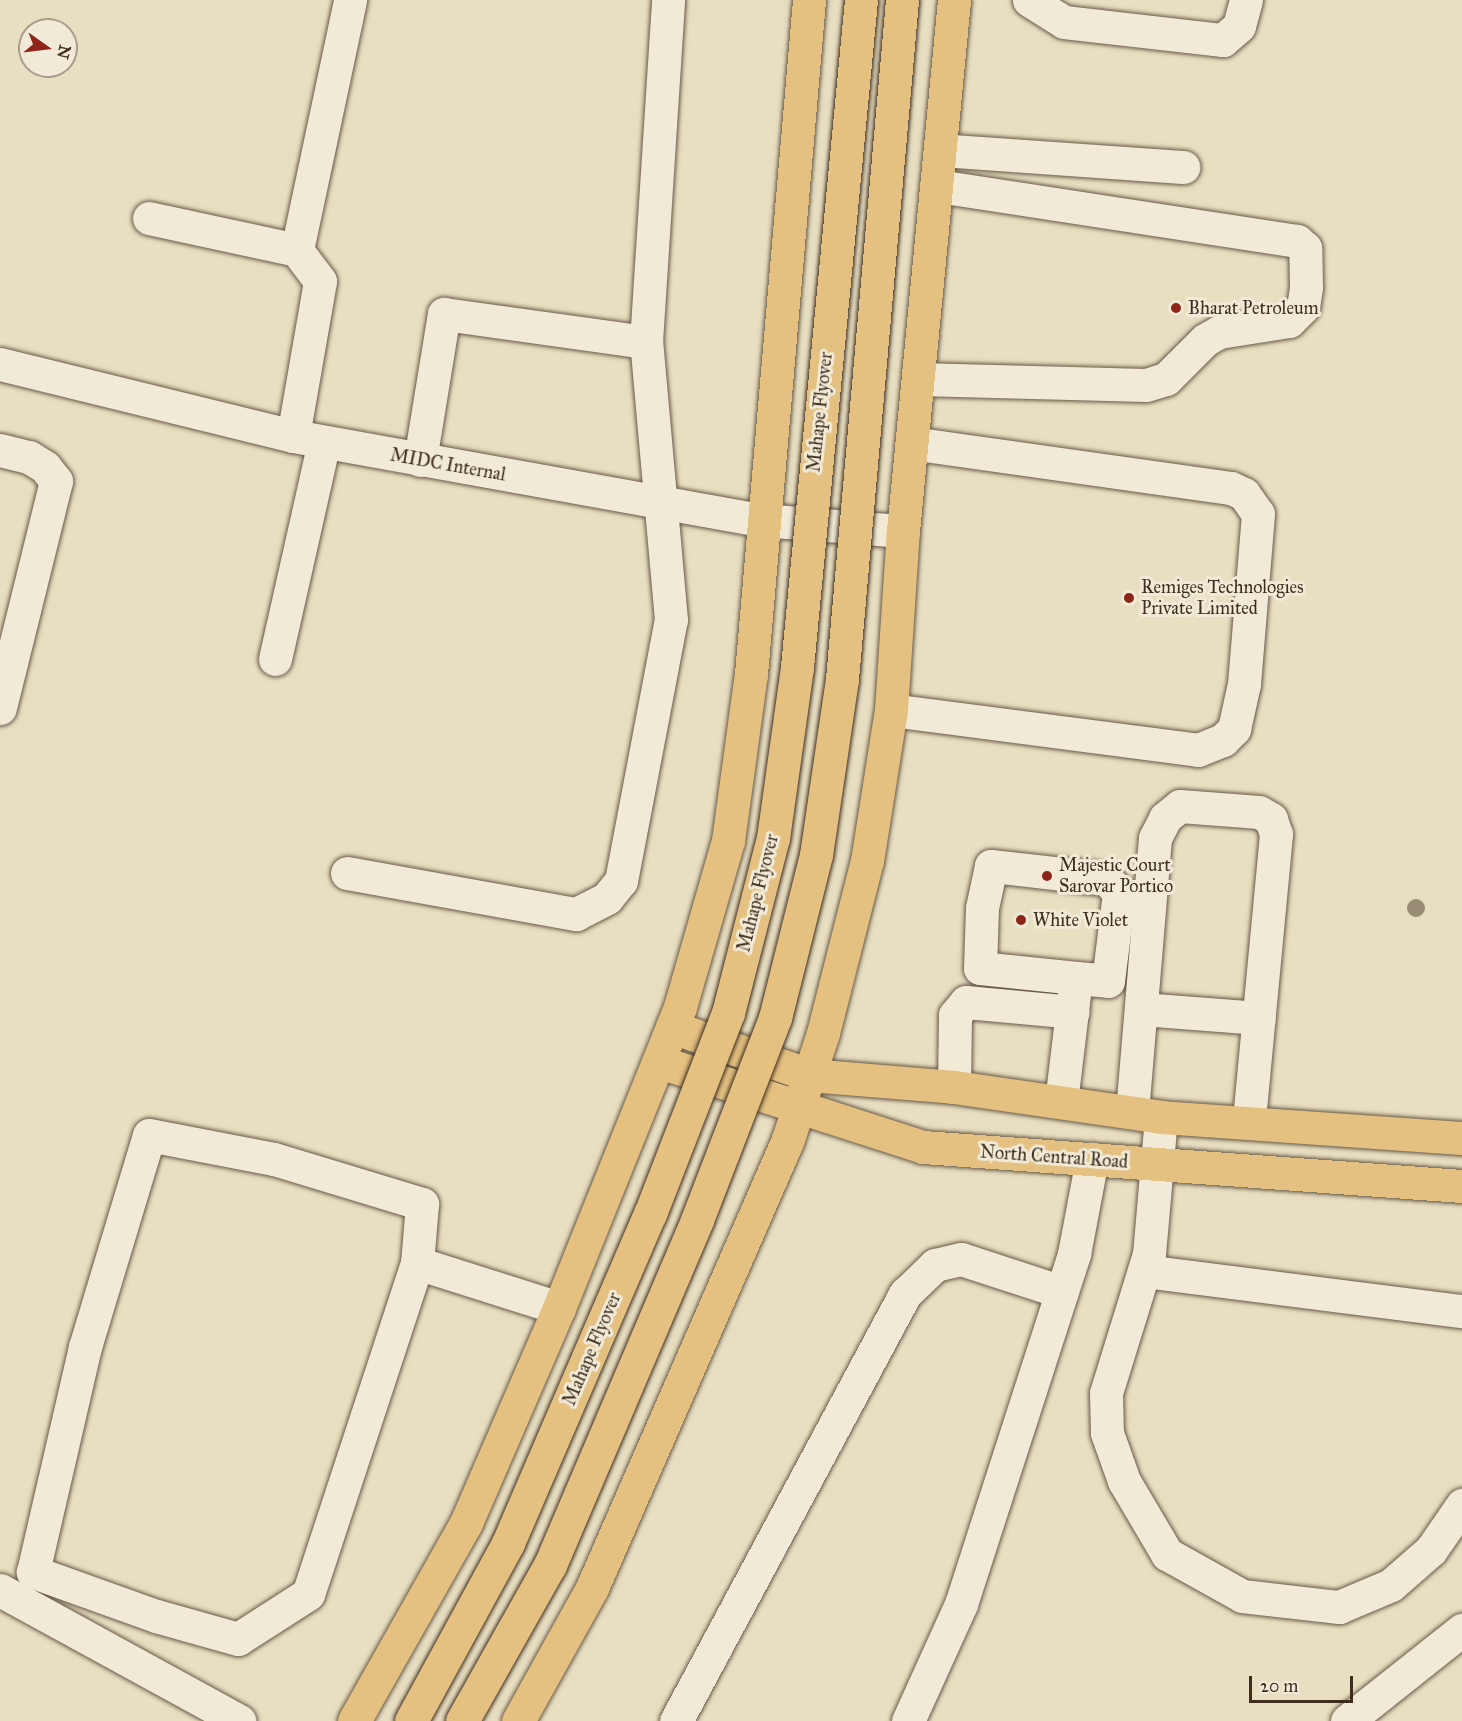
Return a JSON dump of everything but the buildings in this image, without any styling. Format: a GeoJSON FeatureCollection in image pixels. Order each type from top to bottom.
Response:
{"type":"FeatureCollection","features":[{"type":"Feature","properties":{"kind":"main road"},"geometry":{"type":"LineString","coordinates":[[354,1721],[466,1523],[559,1308],[660,1062],[728,841],[751,674],[762,520],[809,0]]}},
{"type":"Feature","properties":{"kind":"main road","name":"Mahape Flyover"},"geometry":{"type":"LineString","coordinates":[[411,1721],[508,1543],[650,1214],[728,1013],[773,838],[797,667],[861,0]]}},
{"type":"Feature","properties":{"kind":"main road"},"geometry":{"type":"LineString","coordinates":[[462,1721],[550,1565],[697,1220],[775,1018],[816,855],[842,679],[902,0]]}},
{"type":"Feature","properties":{"kind":"main road"},"geometry":{"type":"LineString","coordinates":[[518,1721],[592,1588],[694,1360],[798,1109],[867,861],[891,710],[903,531],[954,0]]}},
{"type":"Feature","properties":{"kind":"main road"},"geometry":{"type":"LineString","coordinates":[[672,1027],[809,1075],[954,1088],[1147,1114],[1462,1138]]}},
{"type":"Feature","properties":{"kind":"main road","name":"North Central Road"},"geometry":{"type":"LineString","coordinates":[[660,1062],[798,1109],[923,1147],[1462,1186]]}},
{"type":"Feature","properties":{"kind":"street"},"geometry":{"type":"LineString","coordinates":[[297,250],[350,0]]}},
{"type":"Feature","properties":{"kind":"street"},"geometry":{"type":"LineString","coordinates":[[347,873],[576,914],[607,898],[621,881],[671,620],[646,342],[668,0]]}},
{"type":"Feature","properties":{"kind":"street"},"geometry":{"type":"LineString","coordinates":[[1029,0],[1064,22],[1223,40],[1239,26],[1246,0]]}},
{"type":"Feature","properties":{"kind":"street"},"geometry":{"type":"LineString","coordinates":[[940,150],[1183,167]]}},
{"type":"Feature","properties":{"kind":"street"},"geometry":{"type":"LineString","coordinates":[[918,379],[1146,385],[1166,379],[1205,340],[1219,332],[1289,321],[1303,307],[1306,286],[1305,248],[1294,240],[936,186]]}},
{"type":"Feature","properties":{"kind":"street"},"geometry":{"type":"LineString","coordinates":[[149,218],[297,250],[320,281],[293,436]]}},
{"type":"Feature","properties":{"kind":"street"},"geometry":{"type":"LineString","coordinates":[[420,460],[444,314],[646,342]]}},
{"type":"Feature","properties":{"kind":"street","name":"MIDC Internal"},"geometry":{"type":"LineString","coordinates":[[0,364],[293,436],[420,460],[659,504],[762,520],[903,531]]}},
{"type":"Feature","properties":{"kind":"street"},"geometry":{"type":"LineString","coordinates":[[275,660],[324,442]]}},
{"type":"Feature","properties":{"kind":"street"},"geometry":{"type":"LineString","coordinates":[[891,710],[1198,750],[1223,740],[1234,729],[1244,684],[1258,514],[1252,501],[1231,488],[912,443]]}},
{"type":"Feature","properties":{"kind":"street"},"geometry":{"type":"LineString","coordinates":[[0,450],[29,457],[45,467],[56,481],[0,708]]}},
{"type":"Feature","properties":{"kind":"street"},"geometry":{"type":"LineString","coordinates":[[1249,1121],[1276,834],[1271,819],[1248,811],[1180,806],[1165,818],[1155,838],[1142,1009],[1147,1114],[1158,1164],[1144,1271],[1106,1393],[1107,1432],[1124,1481],[1167,1554],[1242,1596],[1339,1607],[1391,1585],[1431,1550],[1462,1505]]}},
{"type":"Feature","properties":{"kind":"street"},"geometry":{"type":"LineString","coordinates":[[991,866],[1107,879],[1115,884],[1119,893],[1108,981],[1076,978],[980,968],[981,908],[991,866]]}},
{"type":"Feature","properties":{"kind":"street"},"geometry":{"type":"LineString","coordinates":[[1061,1102],[1076,978]]}},
{"type":"Feature","properties":{"kind":"street"},"geometry":{"type":"LineString","coordinates":[[954,1088],[955,1015],[966,1002],[1072,1012]]}},
{"type":"Feature","properties":{"kind":"street"},"geometry":{"type":"LineString","coordinates":[[1142,1009],[1259,1018]]}},
{"type":"Feature","properties":{"kind":"street"},"geometry":{"type":"LineString","coordinates":[[149,1135],[274,1160],[422,1204],[417,1263],[308,1594],[238,1639],[156,1616],[33,1572],[85,1347],[149,1135]]}},
{"type":"Feature","properties":{"kind":"street"},"geometry":{"type":"LineString","coordinates":[[908,1721],[962,1604],[1074,1254],[1092,1159]]}},
{"type":"Feature","properties":{"kind":"street"},"geometry":{"type":"LineString","coordinates":[[676,1721],[905,1294],[935,1265],[961,1259],[1062,1292]]}},
{"type":"Feature","properties":{"kind":"street"},"geometry":{"type":"LineString","coordinates":[[417,1263],[559,1308]]}},
{"type":"Feature","properties":{"kind":"street"},"geometry":{"type":"LineString","coordinates":[[1144,1271],[1462,1311]]}},
{"type":"Feature","properties":{"kind":"street"},"geometry":{"type":"LineString","coordinates":[[0,1590],[239,1721]]}},
{"type":"Feature","properties":{"kind":"street"},"geometry":{"type":"LineString","coordinates":[[1347,1721],[1462,1630]]}},
{"type":"Feature","properties":{"kind":"place","name":"Bharat Petroleum"},"geometry":{"type":"Point","coordinates":[1176,308]}},
{"type":"Feature","properties":{"kind":"place","name":"Remiges Technologies Private Limited"},"geometry":{"type":"Point","coordinates":[1129,598]}},
{"type":"Feature","properties":{"kind":"place","name":"Majestic Court Sarovar Portico"},"geometry":{"type":"Point","coordinates":[1047,876]}},
{"type":"Feature","properties":{"kind":"place","name":"White Violet"},"geometry":{"type":"Point","coordinates":[1021,920]}}]}
